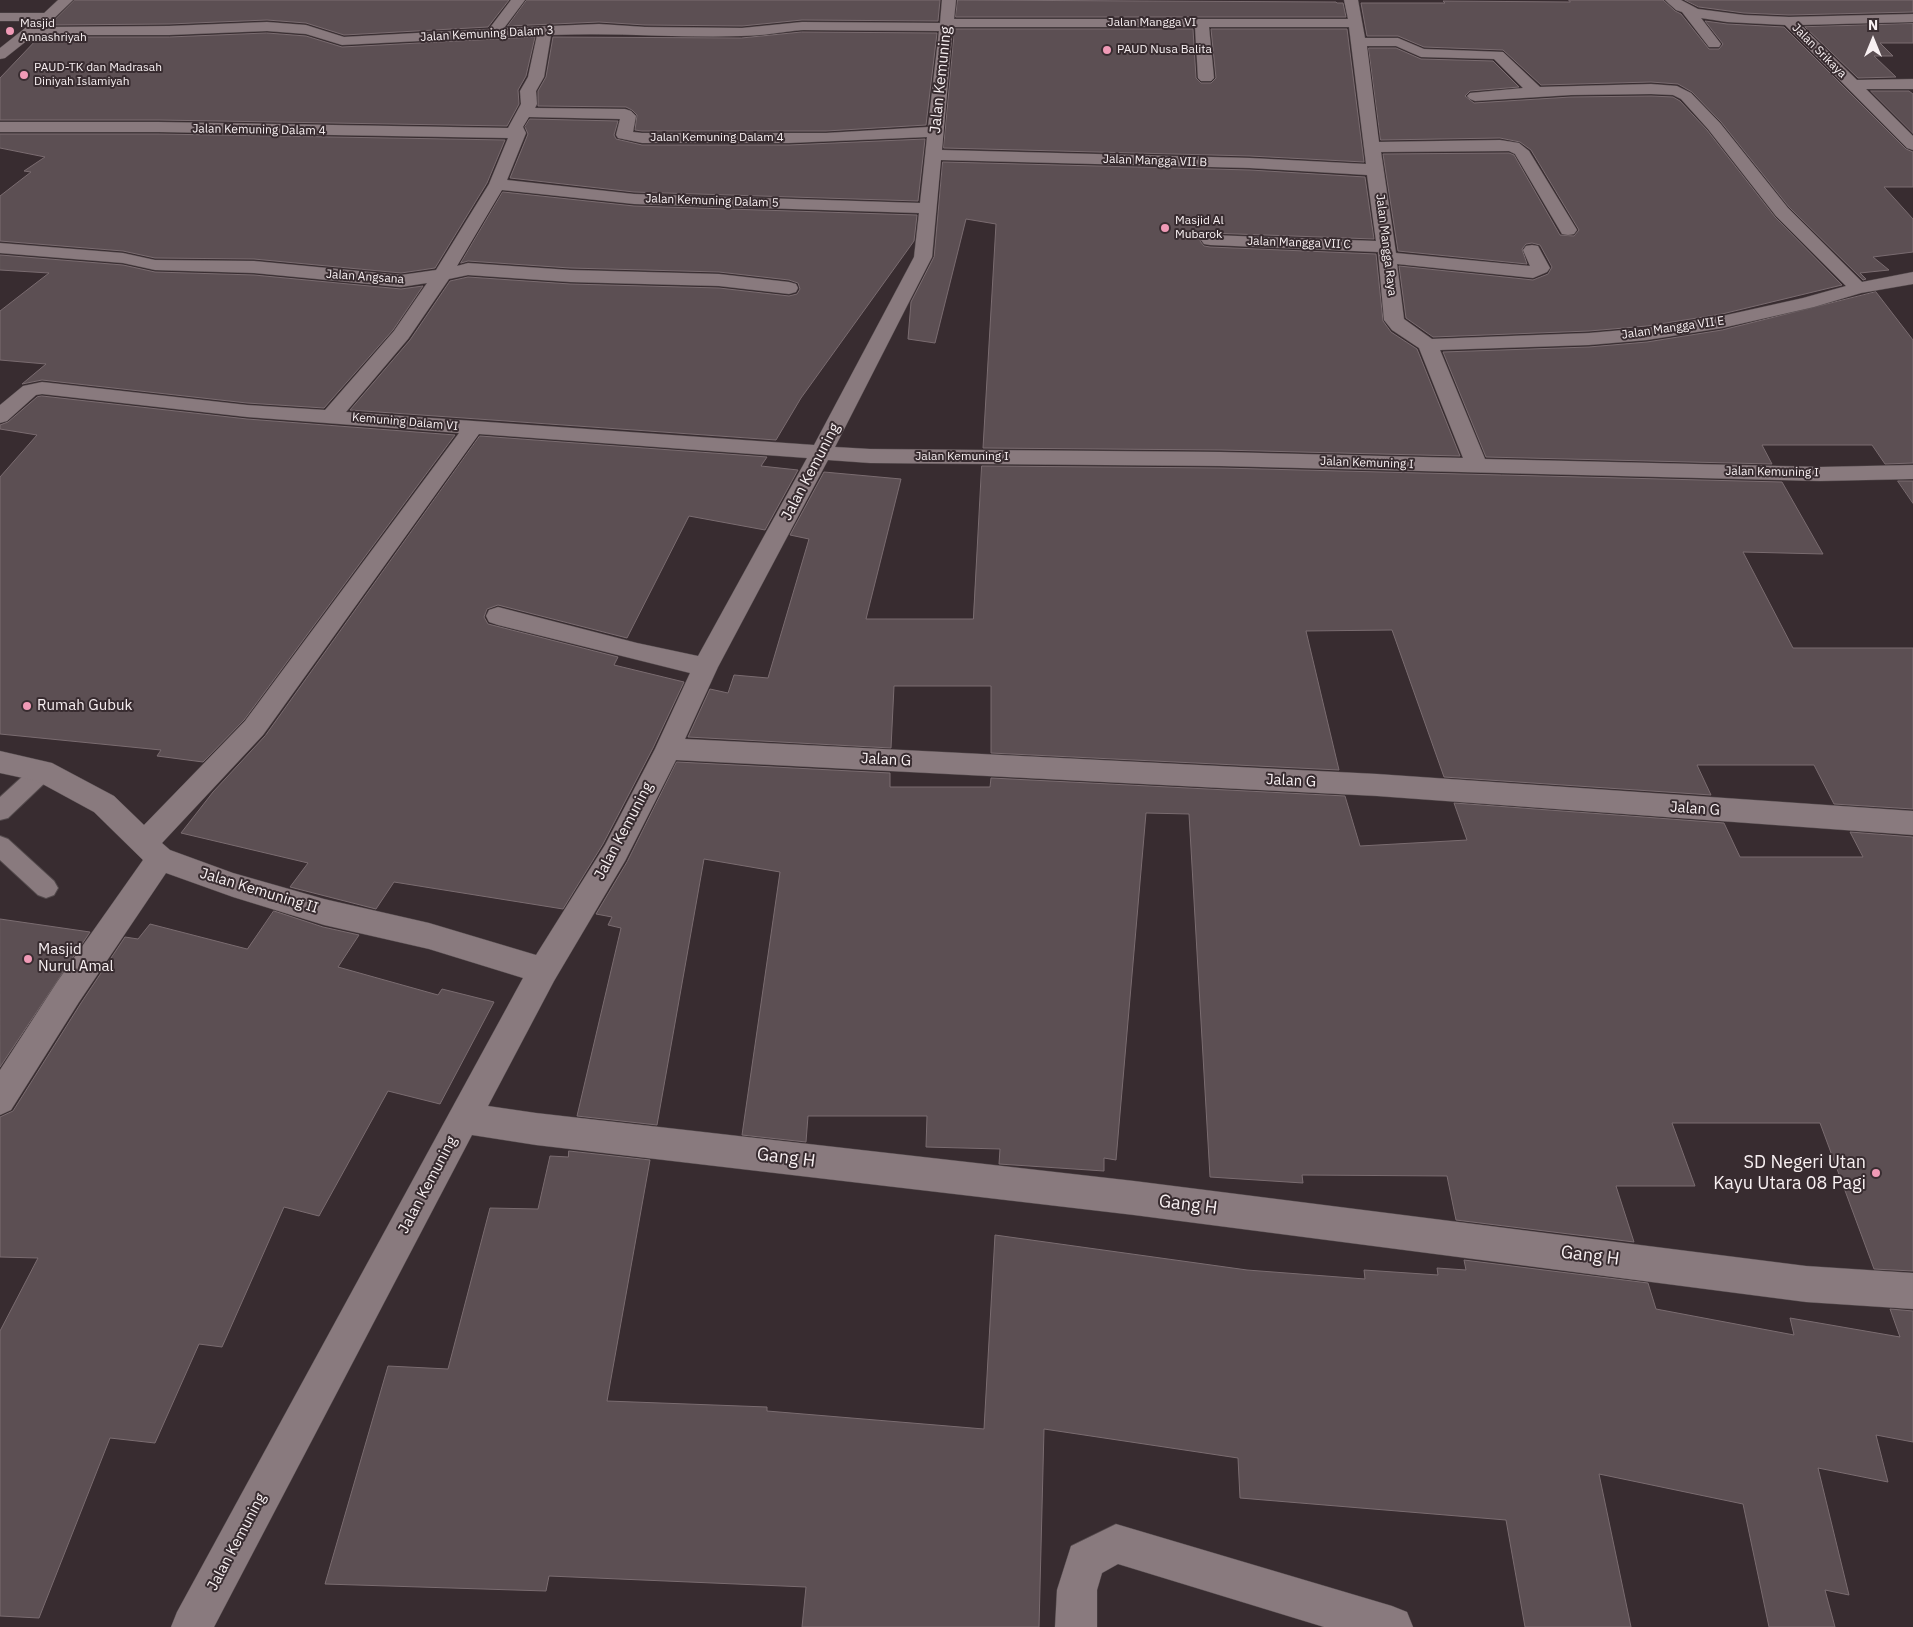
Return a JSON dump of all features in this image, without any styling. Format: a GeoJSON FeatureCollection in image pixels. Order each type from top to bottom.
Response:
{"type":"FeatureCollection","features":[{"type":"Feature","properties":{"kind":"street"},"geometry":{"type":"LineString","coordinates":[[0,55],[48,17],[66,0]]}},
{"type":"Feature","properties":{"kind":"street"},"geometry":{"type":"LineString","coordinates":[[493,34],[518,0]]}},
{"type":"Feature","properties":{"kind":"street","name":"Jalan Mangga Raya"},"geometry":{"type":"LineString","coordinates":[[1351,0],[1356,23],[1388,252],[1394,320],[1399,326],[1428,345]]}},
{"type":"Feature","properties":{"kind":"street","name":"Jalan Srikaya"},"geometry":{"type":"LineString","coordinates":[[1672,0],[1690,12],[1712,16],[1789,21],[1913,145]]}},
{"type":"Feature","properties":{"kind":"street"},"geometry":{"type":"LineString","coordinates":[[1690,12],[1714,44]]}},
{"type":"Feature","properties":{"kind":"street"},"geometry":{"type":"LineString","coordinates":[[0,17],[48,17]]}},
{"type":"Feature","properties":{"kind":"street","name":"Jalan Kemuning Dalam 3"},"geometry":{"type":"LineString","coordinates":[[30,31],[188,30],[240,27],[307,29],[326,33],[342,41],[599,28],[645,31],[742,32],[948,17]]}},
{"type":"Feature","properties":{"kind":"street","name":"Jalan Mangga VI"},"geometry":{"type":"LineString","coordinates":[[948,17],[1202,23],[1356,23]]}},
{"type":"Feature","properties":{"kind":"street","name":"Jalan Kemuning"},"geometry":{"type":"LineString","coordinates":[[192,1627],[543,971],[615,853],[668,748],[705,667],[821,454],[923,257],[948,17]]}},
{"type":"Feature","properties":{"kind":"street"},"geometry":{"type":"LineString","coordinates":[[1789,21],[1913,18]]}},
{"type":"Feature","properties":{"kind":"street"},"geometry":{"type":"LineString","coordinates":[[1202,23],[1206,78]]}},
{"type":"Feature","properties":{"kind":"street"},"geometry":{"type":"LineString","coordinates":[[331,416],[401,335],[442,275],[497,184],[518,133],[515,127],[529,104],[528,91],[536,78],[545,31]]}},
{"type":"Feature","properties":{"kind":"street"},"geometry":{"type":"LineString","coordinates":[[1358,42],[1398,42],[1421,53],[1431,54],[1498,55],[1536,92]]}},
{"type":"Feature","properties":{"kind":"street"},"geometry":{"type":"LineString","coordinates":[[1852,84],[1913,84]]}},
{"type":"Feature","properties":{"kind":"street"},"geometry":{"type":"LineString","coordinates":[[1475,96],[1536,92],[1651,89],[1677,91],[1686,96],[1714,126],[1782,212],[1858,288]]}},
{"type":"Feature","properties":{"kind":"street","name":"Jalan Kemuning Dalam 4"},"geometry":{"type":"LineString","coordinates":[[523,112],[625,114],[628,116],[624,135],[642,138],[898,135],[935,143]]}},
{"type":"Feature","properties":{"kind":"street","name":"Jalan Kemuning Dalam 4"},"geometry":{"type":"LineString","coordinates":[[0,127],[159,127],[518,133]]}},
{"type":"Feature","properties":{"kind":"street","name":"Jalan Mangga VII B"},"geometry":{"type":"LineString","coordinates":[[935,143],[1376,170]]}},
{"type":"Feature","properties":{"kind":"street"},"geometry":{"type":"LineString","coordinates":[[1372,147],[1513,146],[1521,151],[1568,230]]}},
{"type":"Feature","properties":{"kind":"street","name":"Jalan Kemuning Dalam 5"},"geometry":{"type":"LineString","coordinates":[[497,184],[634,199],[928,208]]}},
{"type":"Feature","properties":{"kind":"street","name":"Jalan Mangga VII C"},"geometry":{"type":"LineString","coordinates":[[1210,240],[1388,252],[1533,272],[1542,268],[1532,250]]}},
{"type":"Feature","properties":{"kind":"street","name":"Jalan Angsana"},"geometry":{"type":"LineString","coordinates":[[0,248],[123,258],[154,265],[254,267],[370,279],[401,280],[442,275],[468,269],[570,276],[719,280],[789,288]]}},
{"type":"Feature","properties":{"kind":"street","name":"Jalan Mangga VII E"},"geometry":{"type":"LineString","coordinates":[[1428,345],[1580,340],[1647,334],[1722,322],[1807,303],[1858,288],[1913,278]]}},
{"type":"Feature","properties":{"kind":"street"},"geometry":{"type":"LineString","coordinates":[[1428,345],[1477,466]]}},
{"type":"Feature","properties":{"kind":"street","name":"Kemuning Dalam VI"},"geometry":{"type":"LineString","coordinates":[[0,416],[30,390],[35,388],[247,411],[821,454]]}},
{"type":"Feature","properties":{"kind":"street"},"geometry":{"type":"LineString","coordinates":[[0,1099],[68,992],[153,851],[254,728],[474,427]]}},
{"type":"Feature","properties":{"kind":"street","name":"Jalan Kemuning I"},"geometry":{"type":"LineString","coordinates":[[821,454],[1221,459],[1820,474],[1913,472]]}},
{"type":"Feature","properties":{"kind":"street"},"geometry":{"type":"LineString","coordinates":[[498,616],[637,652],[705,667]]}},
{"type":"Feature","properties":{"kind":"street","name":"Jalan G"},"geometry":{"type":"LineString","coordinates":[[668,748],[1377,785],[1913,823]]}},
{"type":"Feature","properties":{"kind":"street","name":"Jalan Kemuning II"},"geometry":{"type":"LineString","coordinates":[[0,762],[43,771],[104,804],[153,851],[233,885],[324,912],[429,936],[543,971]]}},
{"type":"Feature","properties":{"kind":"street","name":"Gang H"},"geometry":{"type":"LineString","coordinates":[[464,1118],[536,1129],[1134,1198],[1806,1284],[1913,1291]]}},
{"type":"Feature","properties":{"kind":"street"},"geometry":{"type":"LineString","coordinates":[[1076,1627],[1077,1590],[1085,1560],[1116,1544],[1392,1627]]}},
{"type":"Feature","properties":{"kind":"lane"},"geometry":{"type":"LineString","coordinates":[[0,811],[43,771]]}},
{"type":"Feature","properties":{"kind":"lane"},"geometry":{"type":"LineString","coordinates":[[0,846],[46,888]]}},
{"type":"Feature","properties":{"kind":"building"},"geometry":{"type":"Polygon","coordinates":[[[75,0],[509,0],[488,27],[344,35],[306,23],[267,20],[169,24],[50,25],[75,0]]]}},
{"type":"Feature","properties":{"kind":"building"},"geometry":{"type":"Polygon","coordinates":[[[527,0],[940,0],[938,21],[802,20],[742,26],[645,25],[599,22],[508,26],[527,0]]]}},
{"type":"Feature","properties":{"kind":"building"},"geometry":{"type":"Polygon","coordinates":[[[958,0],[1336,2],[1343,3],[1346,17],[956,17],[958,0]]]}},
{"type":"Feature","properties":{"kind":"building"},"geometry":{"type":"Polygon","coordinates":[[[1569,0],[1663,0],[1681,14],[1709,49],[1719,49],[1723,44],[1705,21],[1784,27],[1906,149],[1913,152],[1913,187],[1884,187],[1913,219],[1913,252],[1873,257],[1889,270],[1860,273],[1866,279],[1863,280],[1789,207],[1721,122],[1692,92],[1678,84],[1651,82],[1541,85],[1503,50],[1424,47],[1398,36],[1367,36],[1361,3],[1445,3],[1443,1],[1570,2],[1569,0]]]}},
{"type":"Feature","properties":{"kind":"building"},"geometry":{"type":"Polygon","coordinates":[[[1685,0],[1913,0],[1913,12],[1789,15],[1744,13],[1699,7],[1685,0]]]}},
{"type":"Feature","properties":{"kind":"building"},"geometry":{"type":"Polygon","coordinates":[[[1913,24],[1913,43],[1880,43],[1893,56],[1874,56],[1896,77],[1858,78],[1805,27],[1913,24]]]}},
{"type":"Feature","properties":{"kind":"building"},"geometry":{"type":"Polygon","coordinates":[[[955,29],[1193,29],[1196,78],[1201,83],[1211,83],[1216,78],[1211,29],[1347,29],[1364,162],[1250,156],[944,148],[955,29]]]}},
{"type":"Feature","properties":{"kind":"building"},"geometry":{"type":"Polygon","coordinates":[[[802,32],[937,33],[926,125],[826,131],[642,131],[635,130],[637,115],[626,107],[538,106],[538,91],[546,77],[553,37],[741,38],[802,32]]]}},
{"type":"Feature","properties":{"kind":"building"},"geometry":{"type":"Polygon","coordinates":[[[267,33],[306,36],[342,47],[535,37],[526,76],[518,90],[519,104],[507,126],[159,120],[0,120],[0,78],[39,37],[169,37],[267,33]]]}},
{"type":"Feature","properties":{"kind":"building"},"geometry":{"type":"Polygon","coordinates":[[[1369,48],[1396,48],[1421,59],[1493,61],[1519,87],[1470,91],[1465,96],[1474,103],[1571,97],[1673,97],[1680,101],[1707,130],[1775,217],[1842,285],[1722,314],[1647,326],[1589,331],[1433,337],[1406,318],[1399,266],[1533,280],[1548,274],[1552,267],[1540,245],[1532,243],[1526,244],[1522,249],[1527,264],[1398,251],[1383,154],[1509,153],[1514,155],[1560,235],[1574,236],[1579,230],[1531,150],[1520,142],[1500,138],[1381,140],[1369,48]]]}},
{"type":"Feature","properties":{"kind":"building"},"geometry":{"type":"Polygon","coordinates":[[[1871,91],[1909,91],[1913,94],[1913,133],[1871,91]]]}},
{"type":"Feature","properties":{"kind":"building"},"geometry":{"type":"Polygon","coordinates":[[[530,119],[618,121],[614,135],[616,139],[642,145],[789,145],[925,139],[918,201],[634,192],[510,178],[528,134],[525,127],[530,119]]]}},
{"type":"Feature","properties":{"kind":"building"},"geometry":{"type":"Polygon","coordinates":[[[0,134],[159,134],[505,140],[487,183],[435,268],[401,273],[254,259],[155,258],[123,251],[0,241],[0,196],[31,172],[24,171],[45,157],[0,148],[0,134]]]}},
{"type":"Feature","properties":{"kind":"building"},"geometry":{"type":"Polygon","coordinates":[[[943,162],[1250,170],[1365,177],[1374,239],[1210,233],[1202,235],[1200,241],[1204,246],[1210,247],[1376,254],[1383,321],[1391,332],[1417,349],[1460,456],[1221,450],[983,448],[996,224],[966,219],[935,343],[908,339],[911,302],[934,257],[943,162]]]}},
{"type":"Feature","properties":{"kind":"building"},"geometry":{"type":"Polygon","coordinates":[[[503,192],[634,206],[917,215],[914,241],[801,398],[776,440],[350,410],[410,340],[450,281],[468,277],[570,284],[719,288],[789,296],[797,294],[800,289],[798,283],[789,280],[719,272],[570,268],[468,261],[461,263],[503,192]]]}},
{"type":"Feature","properties":{"kind":"building"},"geometry":{"type":"Polygon","coordinates":[[[0,255],[123,265],[155,272],[254,275],[401,289],[423,286],[393,330],[324,408],[247,403],[42,380],[22,384],[46,364],[0,360],[0,311],[49,273],[0,270],[0,255]]]}},
{"type":"Feature","properties":{"kind":"building"},"geometry":{"type":"Polygon","coordinates":[[[1876,292],[1913,340],[1913,463],[1885,464],[1872,445],[1762,445],[1772,464],[1486,457],[1443,352],[1589,347],[1647,342],[1722,330],[1876,292]]]}},
{"type":"Feature","properties":{"kind":"building"},"geometry":{"type":"Polygon","coordinates":[[[42,396],[247,419],[455,435],[244,720],[203,762],[157,756],[161,750],[0,734],[0,477],[37,435],[0,429],[0,425],[8,422],[37,397],[42,396]]]}},
{"type":"Feature","properties":{"kind":"building"},"geometry":{"type":"Polygon","coordinates":[[[480,436],[767,457],[761,466],[798,470],[765,530],[689,516],[627,638],[498,605],[487,609],[484,617],[488,624],[618,657],[614,665],[684,682],[653,748],[603,844],[563,909],[394,882],[376,909],[290,887],[308,863],[181,833],[213,792],[265,736],[480,436]]]}},
{"type":"Feature","properties":{"kind":"building"},"geometry":{"type":"Polygon","coordinates":[[[982,466],[1221,468],[1782,482],[1823,554],[1743,552],[1793,648],[1913,648],[1913,809],[1834,804],[1814,765],[1697,765],[1711,795],[1444,777],[1392,630],[1306,631],[1339,770],[991,753],[991,686],[894,686],[891,748],[688,737],[710,689],[728,693],[734,675],[768,678],[809,539],[790,535],[824,472],[901,479],[866,619],[973,619],[982,466]]]}},
{"type":"Feature","properties":{"kind":"building"},"geometry":{"type":"Polygon","coordinates":[[[1898,481],[1913,481],[1913,503],[1898,481]]]}},
{"type":"Feature","properties":{"kind":"building"},"geometry":{"type":"Polygon","coordinates":[[[677,762],[890,773],[890,787],[990,787],[991,778],[1345,796],[1360,846],[1467,840],[1454,803],[1724,823],[1740,857],[1863,857],[1850,832],[1913,837],[1913,1271],[1874,1269],[1820,1123],[1672,1123],[1695,1186],[1616,1186],[1634,1242],[1456,1220],[1447,1176],[1302,1175],[1303,1183],[1210,1177],[1189,814],[1146,813],[1116,1160],[1104,1158],[1104,1171],[999,1164],[1000,1149],[926,1147],[927,1116],[808,1116],[806,1142],[742,1135],[780,872],[704,859],[657,1125],[577,1116],[621,928],[608,925],[612,917],[596,914],[627,862],[677,762]]]}},
{"type":"Feature","properties":{"kind":"building"},"geometry":{"type":"Polygon","coordinates":[[[274,911],[323,927],[359,935],[338,967],[438,995],[442,989],[494,1002],[440,1104],[388,1091],[319,1216],[284,1207],[222,1347],[199,1344],[155,1443],[110,1438],[39,1618],[0,1616],[0,1331],[38,1258],[0,1257],[0,1117],[13,1111],[125,937],[138,939],[150,924],[247,949],[274,911]]]}},
{"type":"Feature","properties":{"kind":"building"},"geometry":{"type":"Polygon","coordinates":[[[0,919],[90,932],[0,1067],[0,919]]]}},
{"type":"Feature","properties":{"kind":"building"},"geometry":{"type":"Polygon","coordinates":[[[569,1151],[650,1160],[607,1401],[767,1407],[767,1411],[984,1429],[995,1235],[1247,1270],[1365,1279],[1364,1270],[1438,1275],[1437,1268],[1466,1270],[1464,1260],[1648,1283],[1656,1309],[1794,1335],[1790,1318],[1900,1337],[1890,1309],[1913,1311],[1913,1442],[1876,1435],[1888,1482],[1818,1468],[1849,1595],[1825,1590],[1835,1627],[1769,1627],[1743,1504],[1599,1474],[1631,1627],[1525,1627],[1506,1520],[1240,1498],[1238,1458],[1044,1429],[1039,1627],[802,1627],[806,1587],[549,1576],[546,1591],[325,1584],[388,1366],[448,1369],[490,1208],[538,1209],[550,1156],[568,1157],[569,1151]]]}},
{"type":"Feature","properties":{"kind":"place","name":"Masjid Annashriyah"},"geometry":{"type":"Point","coordinates":[10,31]}},
{"type":"Feature","properties":{"kind":"place","name":"PAUD Nusa Balita"},"geometry":{"type":"Point","coordinates":[1107,50]}},
{"type":"Feature","properties":{"kind":"place","name":"PAUD-TK dan Madrasah Diniyah Islamiyah"},"geometry":{"type":"Point","coordinates":[24,75]}},
{"type":"Feature","properties":{"kind":"place","name":"Masjid Al Mubarok"},"geometry":{"type":"Point","coordinates":[1165,228]}},
{"type":"Feature","properties":{"kind":"place","name":"Rumah Gubuk"},"geometry":{"type":"Point","coordinates":[27,706]}},
{"type":"Feature","properties":{"kind":"place","name":"Masjid Nurul Amal"},"geometry":{"type":"Point","coordinates":[28,959]}},
{"type":"Feature","properties":{"kind":"place","name":"SD Negeri Utan Kayu Utara 08 Pagi"},"geometry":{"type":"Point","coordinates":[1876,1173]}}]}
